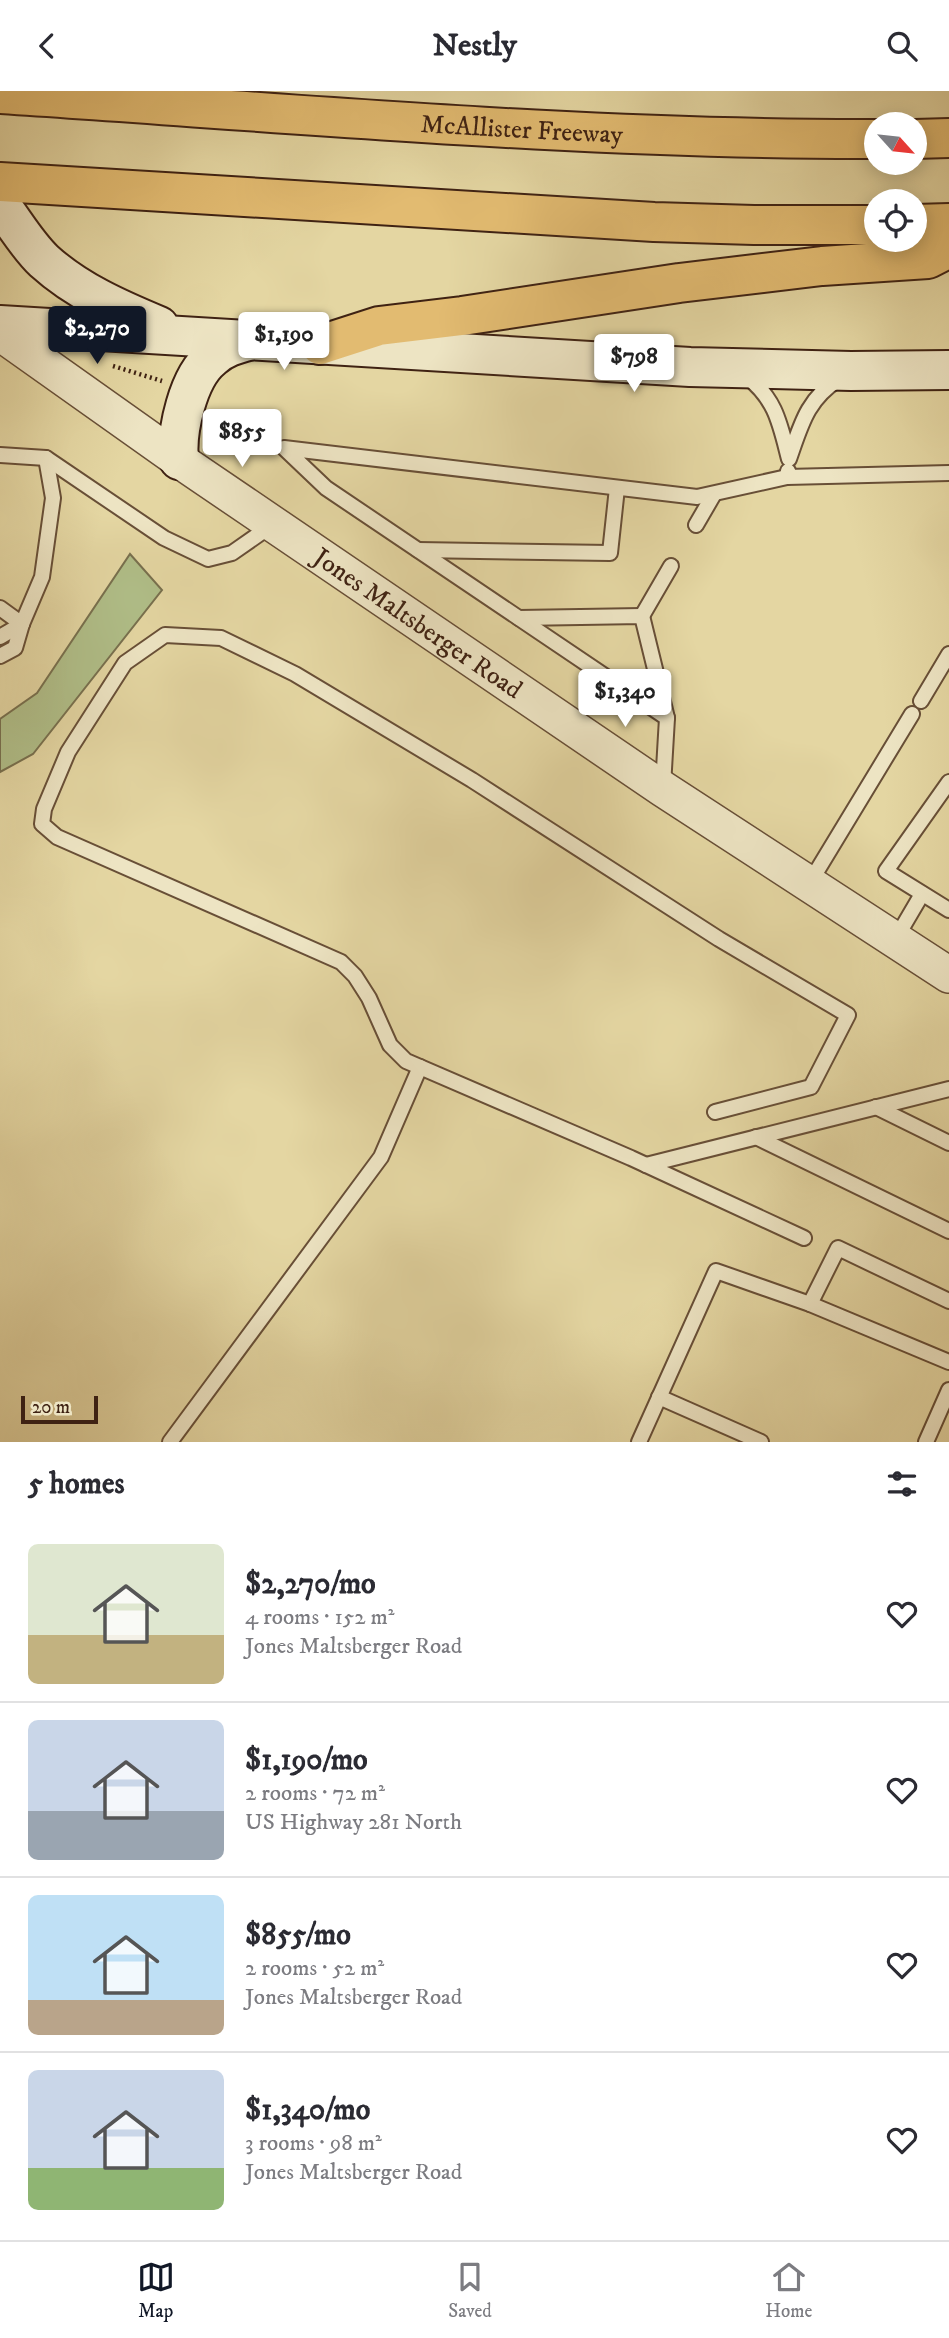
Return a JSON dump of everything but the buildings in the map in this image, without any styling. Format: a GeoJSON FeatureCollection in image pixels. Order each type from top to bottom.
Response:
{"type":"FeatureCollection","features":[{"type":"Feature","properties":{"kind":"highway","name":"McAllister Freeway"},"geometry":{"type":"LineString","coordinates":[[0,94],[571,132],[711,138],[864,139]]}},
{"type":"Feature","properties":{"kind":"highway"},"geometry":{"type":"LineString","coordinates":[[928,139],[949,138]]}},
{"type":"Feature","properties":{"kind":"highway"},"geometry":{"type":"LineString","coordinates":[[0,182],[654,222],[864,225]]}},
{"type":"Feature","properties":{"kind":"highway"},"geometry":{"type":"LineString","coordinates":[[927,224],[949,223]]}},
{"type":"Feature","properties":{"kind":"highway"},"geometry":{"type":"LineString","coordinates":[[320,345],[379,326],[780,270],[928,259],[949,248]]}},
{"type":"Feature","properties":{"kind":"main road"},"geometry":{"type":"LineString","coordinates":[[0,204],[43,260],[83,291],[183,335]]}},
{"type":"Feature","properties":{"kind":"main road"},"geometry":{"type":"LineString","coordinates":[[0,325],[605,363],[851,372],[949,370]]}},
{"type":"Feature","properties":{"kind":"main road"},"geometry":{"type":"LineString","coordinates":[[179,460],[178,446],[183,412],[201,372],[208,362],[228,347],[252,340]]}},
{"type":"Feature","properties":{"kind":"street","name":"Jones Maltsberger Road"},"geometry":{"type":"LineString","coordinates":[[0,333],[179,460],[663,789],[949,975]]}},
{"type":"Feature","properties":{"kind":"lane"},"geometry":{"type":"LineString","coordinates":[[737,369],[758,385],[777,412],[789,459]]}},
{"type":"Feature","properties":{"kind":"lane"},"geometry":{"type":"LineString","coordinates":[[787,477],[789,459],[810,407],[822,390],[851,372]]}},
{"type":"Feature","properties":{"kind":"lane"},"geometry":{"type":"LineString","coordinates":[[667,718],[326,488],[284,448],[697,497],[787,477],[949,473]]}},
{"type":"Feature","properties":{"kind":"lane"},"geometry":{"type":"LineString","coordinates":[[0,455],[46,458],[164,538],[208,559],[232,553],[273,524]]}},
{"type":"Feature","properties":{"kind":"lane"},"geometry":{"type":"LineString","coordinates":[[0,656],[15,648],[42,577],[52,498],[46,458]]}},
{"type":"Feature","properties":{"kind":"lane"},"geometry":{"type":"LineString","coordinates":[[418,550],[610,553],[617,488]]}},
{"type":"Feature","properties":{"kind":"lane"},"geometry":{"type":"LineString","coordinates":[[696,525],[714,494]]}},
{"type":"Feature","properties":{"kind":"lane"},"geometry":{"type":"LineString","coordinates":[[663,789],[667,718],[642,616],[671,566]]}},
{"type":"Feature","properties":{"kind":"lane"},"geometry":{"type":"LineString","coordinates":[[0,608],[22,624]]}},
{"type":"Feature","properties":{"kind":"lane"},"geometry":{"type":"LineString","coordinates":[[0,616],[22,624]]}},
{"type":"Feature","properties":{"kind":"lane"},"geometry":{"type":"LineString","coordinates":[[519,618],[642,616]]}},
{"type":"Feature","properties":{"kind":"lane"},"geometry":{"type":"LineString","coordinates":[[0,627],[22,624]]}},
{"type":"Feature","properties":{"kind":"lane"},"geometry":{"type":"LineString","coordinates":[[0,637],[22,624]]}},
{"type":"Feature","properties":{"kind":"lane"},"geometry":{"type":"LineString","coordinates":[[715,1112],[811,1087],[848,1016],[719,939],[472,780],[295,674],[221,638],[165,635],[125,663],[68,752],[44,809],[42,824],[57,837],[341,962],[355,976],[369,998],[390,1045],[406,1061],[646,1165],[804,1238]]}},
{"type":"Feature","properties":{"kind":"lane"},"geometry":{"type":"LineString","coordinates":[[921,701],[949,654]]}},
{"type":"Feature","properties":{"kind":"lane"},"geometry":{"type":"LineString","coordinates":[[809,884],[912,714]]}},
{"type":"Feature","properties":{"kind":"lane"},"geometry":{"type":"LineString","coordinates":[[949,782],[886,871],[949,910]]}},
{"type":"Feature","properties":{"kind":"lane"},"geometry":{"type":"LineString","coordinates":[[895,940],[922,894]]}},
{"type":"Feature","properties":{"kind":"lane"},"geometry":{"type":"LineString","coordinates":[[170,1442],[380,1157],[420,1067]]}},
{"type":"Feature","properties":{"kind":"lane"},"geometry":{"type":"LineString","coordinates":[[646,1165],[949,1089]]}},
{"type":"Feature","properties":{"kind":"lane"},"geometry":{"type":"LineString","coordinates":[[876,1107],[949,1143]]}},
{"type":"Feature","properties":{"kind":"lane"},"geometry":{"type":"LineString","coordinates":[[756,1137],[949,1231]]}},
{"type":"Feature","properties":{"kind":"lane"},"geometry":{"type":"LineString","coordinates":[[810,1304],[838,1248],[949,1301]]}},
{"type":"Feature","properties":{"kind":"lane"},"geometry":{"type":"LineString","coordinates":[[639,1442],[716,1271],[810,1304],[949,1362]]}},
{"type":"Feature","properties":{"kind":"lane"},"geometry":{"type":"LineString","coordinates":[[926,1442],[948,1395]]}},
{"type":"Feature","properties":{"kind":"lane"},"geometry":{"type":"LineString","coordinates":[[659,1397],[761,1442]]}},
{"type":"Feature","properties":{"kind":"path"},"geometry":{"type":"LineString","coordinates":[[111,365],[163,381]]}},
{"type":"Feature","properties":{"kind":"green space"},"geometry":{"type":"Polygon","coordinates":[[[130,554],[162,590],[33,754],[0,772],[0,719],[37,693],[130,554]]]}}]}
